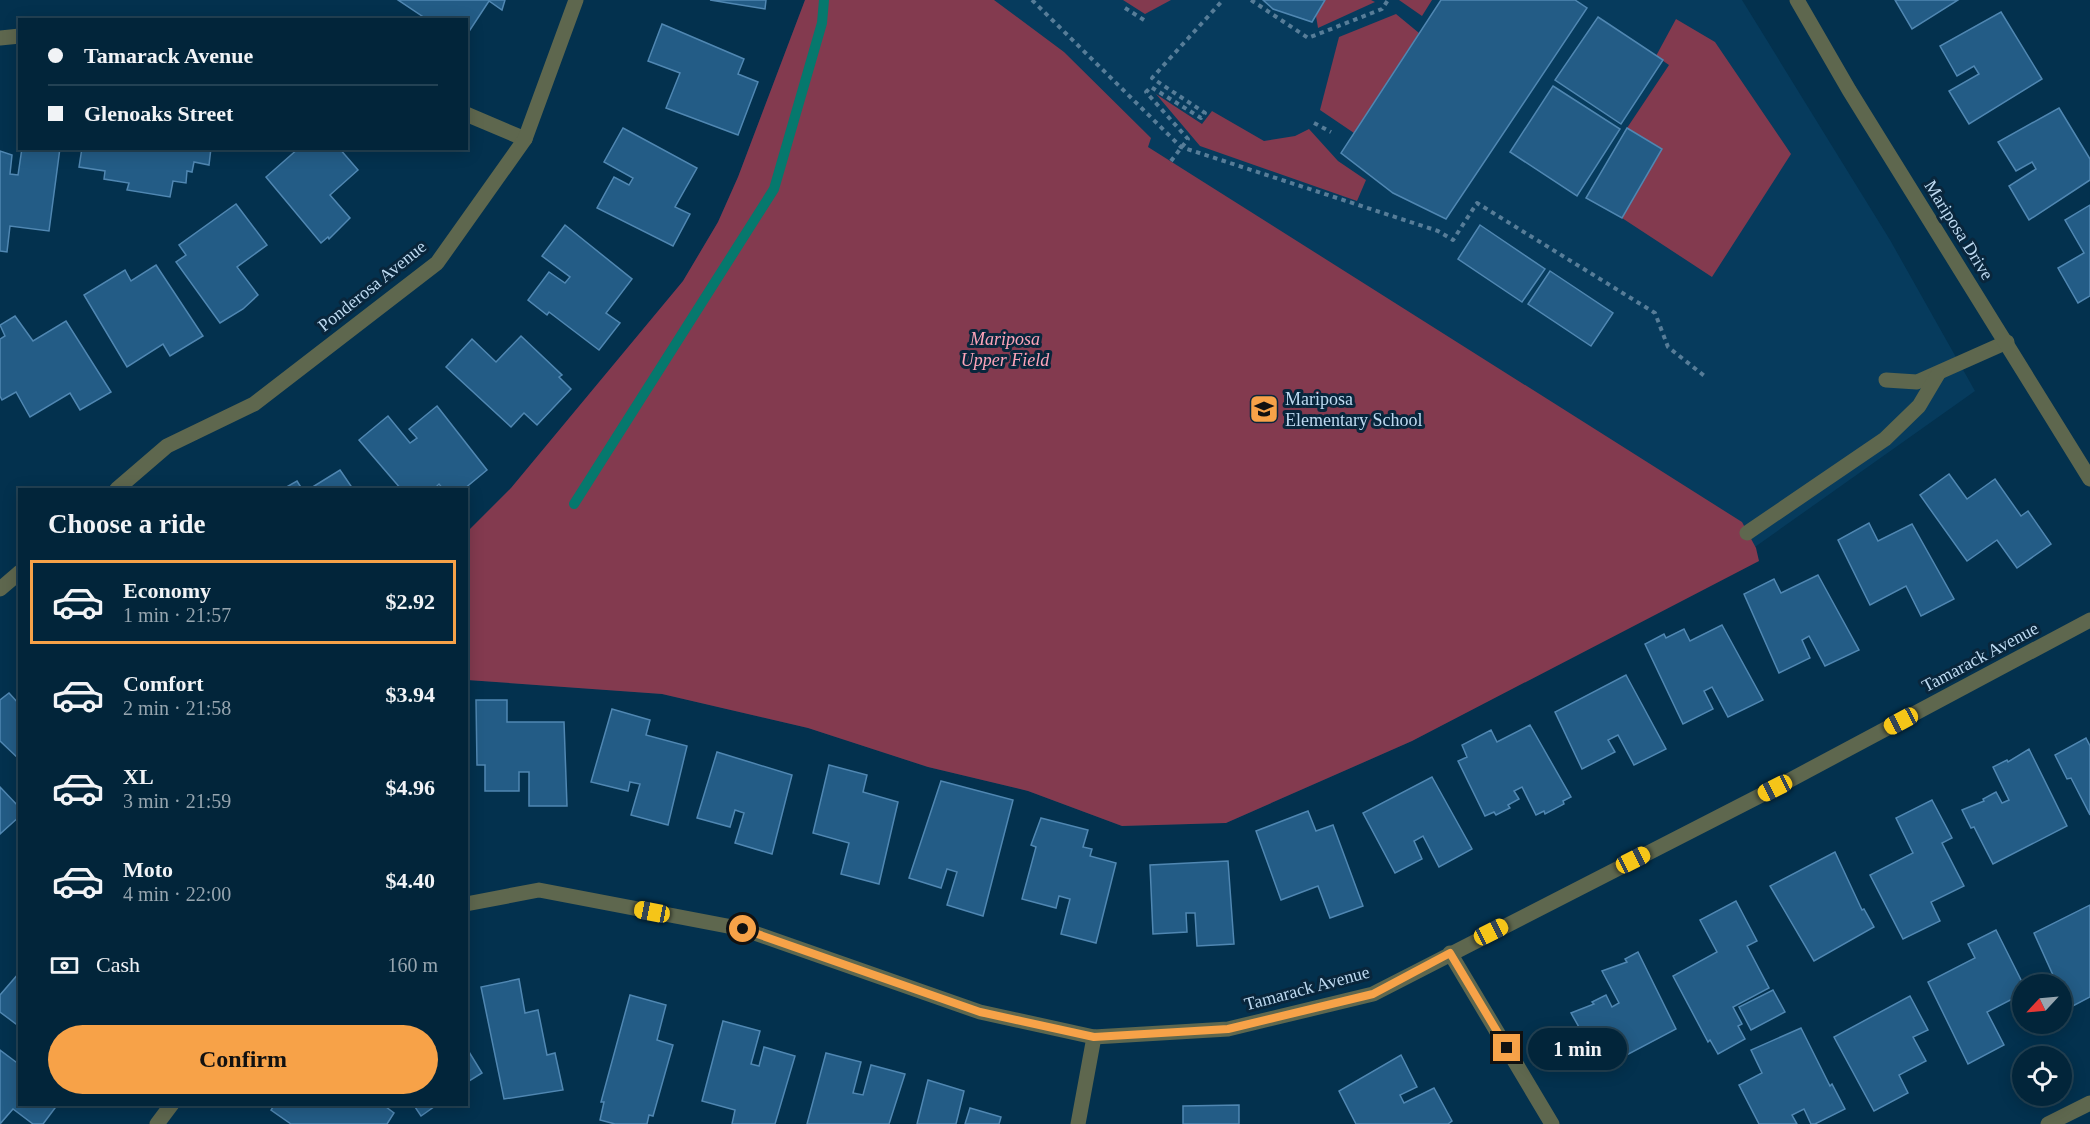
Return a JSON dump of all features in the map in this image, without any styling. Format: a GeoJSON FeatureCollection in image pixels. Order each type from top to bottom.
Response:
{"type":"FeatureCollection","features":[{"type":"Feature","properties":{"kind":"street","name":"Ponderosa Avenue"},"geometry":{"type":"LineString","coordinates":[[118,488],[167,446],[254,404],[437,263],[525,139],[576,0]]}},
{"type":"Feature","properties":{"kind":"street","name":"Mariposa Drive"},"geometry":{"type":"LineString","coordinates":[[1797,0],[1849,90],[2090,479]]}},
{"type":"Feature","properties":{"kind":"street"},"geometry":{"type":"LineString","coordinates":[[0,38],[18,36]]}},
{"type":"Feature","properties":{"kind":"street"},"geometry":{"type":"LineString","coordinates":[[468,115],[525,139]]}},
{"type":"Feature","properties":{"kind":"street"},"geometry":{"type":"LineString","coordinates":[[1886,380],[1917,382],[2007,342]]}},
{"type":"Feature","properties":{"kind":"street"},"geometry":{"type":"LineString","coordinates":[[1747,533],[1885,439],[1919,405],[1938,374]]}},
{"type":"Feature","properties":{"kind":"street"},"geometry":{"type":"LineString","coordinates":[[0,589],[18,574]]}},
{"type":"Feature","properties":{"kind":"street","name":"Tamarack Avenue"},"geometry":{"type":"LineString","coordinates":[[468,904],[539,890],[743,929],[980,1012],[1094,1037],[1228,1029],[1373,994],[1775,788],[2090,620]]}},
{"type":"Feature","properties":{"kind":"street"},"geometry":{"type":"LineString","coordinates":[[1450,953],[1552,1124]]}},
{"type":"Feature","properties":{"kind":"street"},"geometry":{"type":"LineString","coordinates":[[1078,1124],[1094,1037]]}},
{"type":"Feature","properties":{"kind":"street"},"geometry":{"type":"LineString","coordinates":[[2048,1124],[2090,1103]]}},
{"type":"Feature","properties":{"kind":"street"},"geometry":{"type":"LineString","coordinates":[[156,1124],[170,1106]]}},
{"type":"Feature","properties":{"kind":"path"},"geometry":{"type":"LineString","coordinates":[[1032,0],[1181,147],[1438,231],[1453,240],[1477,203],[1655,314],[1668,347],[1707,378]]}},
{"type":"Feature","properties":{"kind":"path"},"geometry":{"type":"LineString","coordinates":[[1172,161],[1188,139],[1146,92],[1151,87],[1201,118],[1205,113],[1152,78],[1223,0]]}},
{"type":"Feature","properties":{"kind":"path"},"geometry":{"type":"LineString","coordinates":[[1251,0],[1308,38],[1382,9],[1388,0]]}},
{"type":"Feature","properties":{"kind":"path"},"geometry":{"type":"LineString","coordinates":[[1125,8],[1144,20]]}},
{"type":"Feature","properties":{"kind":"path"},"geometry":{"type":"LineString","coordinates":[[1314,123],[1331,132]]}},
{"type":"Feature","properties":{"kind":"shaded area","name":"Mariposa Elementary School"},"geometry":{"type":"Polygon","coordinates":[[[805,0],[1742,0],[1890,240],[1975,391],[1680,600],[1412,741],[1226,823],[1122,826],[1028,791],[928,767],[808,728],[662,694],[468,680],[468,531],[511,488],[683,281],[718,222],[738,177],[805,0]]]}},
{"type":"Feature","properties":{"kind":"green space","name":"Mariposa Upper Field"},"geometry":{"type":"Polygon","coordinates":[[[805,0],[994,0],[1064,52],[1151,138],[1148,147],[1742,522],[1756,548],[1759,561],[1412,741],[1226,823],[1122,826],[1028,791],[928,767],[808,728],[662,694],[468,680],[468,531],[511,488],[683,281],[718,222],[738,177],[805,0]]]}},
{"type":"Feature","properties":{"kind":"green space"},"geometry":{"type":"Polygon","coordinates":[[[1123,0],[1171,0],[1145,14],[1123,0]]]}},
{"type":"Feature","properties":{"kind":"green space"},"geometry":{"type":"Polygon","coordinates":[[[1325,0],[1371,0],[1375,2],[1318,28],[1316,16],[1325,0]]]}},
{"type":"Feature","properties":{"kind":"green space"},"geometry":{"type":"Polygon","coordinates":[[[1399,0],[1432,0],[1422,16],[1399,0]]]}},
{"type":"Feature","properties":{"kind":"green space"},"geometry":{"type":"Polygon","coordinates":[[[1396,14],[1419,33],[1354,133],[1320,110],[1339,37],[1396,14]]]}},
{"type":"Feature","properties":{"kind":"green space"},"geometry":{"type":"Polygon","coordinates":[[[1676,19],[1715,42],[1791,154],[1712,277],[1622,218],[1662,149],[1627,128],[1669,65],[1656,56],[1676,19]]]}},
{"type":"Feature","properties":{"kind":"green space"},"geometry":{"type":"Polygon","coordinates":[[[1156,94],[1202,124],[1212,111],[1264,141],[1295,136],[1309,129],[1338,161],[1366,180],[1357,201],[1200,146],[1156,94]]]}},
{"type":"Feature","properties":{"kind":"building"},"geometry":{"type":"Polygon","coordinates":[[[398,0],[505,0],[502,10],[489,1],[468,33],[468,18],[425,18],[398,0]]]}},
{"type":"Feature","properties":{"kind":"building"},"geometry":{"type":"Polygon","coordinates":[[[710,0],[766,0],[765,9],[710,0]]]}},
{"type":"Feature","properties":{"kind":"building"},"geometry":{"type":"Polygon","coordinates":[[[1263,0],[1325,0],[1312,22],[1273,9],[1263,0]]]}},
{"type":"Feature","properties":{"kind":"building"},"geometry":{"type":"Polygon","coordinates":[[[1441,0],[1575,0],[1587,8],[1446,219],[1393,193],[1341,153],[1441,0]]]}},
{"type":"Feature","properties":{"kind":"building"},"geometry":{"type":"Polygon","coordinates":[[[1895,0],[1958,0],[1912,29],[1895,0]]]}},
{"type":"Feature","properties":{"kind":"building"},"geometry":{"type":"Polygon","coordinates":[[[2001,12],[2042,79],[1969,124],[1949,91],[1979,74],[1974,66],[1957,76],[1940,46],[2001,12]]]}},
{"type":"Feature","properties":{"kind":"building"},"geometry":{"type":"Polygon","coordinates":[[[1598,17],[1663,60],[1621,124],[1555,80],[1598,17]]]}},
{"type":"Feature","properties":{"kind":"building"},"geometry":{"type":"Polygon","coordinates":[[[662,24],[744,59],[738,74],[758,82],[738,135],[666,108],[680,73],[648,61],[662,24]]]}},
{"type":"Feature","properties":{"kind":"building"},"geometry":{"type":"Polygon","coordinates":[[[1553,86],[1620,129],[1577,196],[1510,152],[1553,86]]]}},
{"type":"Feature","properties":{"kind":"building"},"geometry":{"type":"Polygon","coordinates":[[[2059,108],[2090,159],[2090,180],[2029,220],[2009,186],[2036,169],[2032,162],[2016,171],[1998,142],[2059,108]]]}},
{"type":"Feature","properties":{"kind":"building"},"geometry":{"type":"Polygon","coordinates":[[[623,128],[697,168],[675,207],[690,214],[673,246],[597,208],[614,177],[629,185],[633,178],[604,162],[623,128]]]}},
{"type":"Feature","properties":{"kind":"building"},"geometry":{"type":"Polygon","coordinates":[[[1627,128],[1662,149],[1622,218],[1586,198],[1627,128]]]}},
{"type":"Feature","properties":{"kind":"building"},"geometry":{"type":"Polygon","coordinates":[[[22,150],[60,150],[49,231],[10,226],[7,252],[0,251],[0,151],[12,155],[10,174],[18,175],[22,150]]]}},
{"type":"Feature","properties":{"kind":"building"},"geometry":{"type":"Polygon","coordinates":[[[82,150],[211,150],[209,165],[194,162],[192,172],[187,171],[186,183],[173,181],[170,197],[127,190],[129,183],[104,179],[105,171],[79,167],[82,150]]]}},
{"type":"Feature","properties":{"kind":"building"},"geometry":{"type":"Polygon","coordinates":[[[297,150],[341,150],[358,170],[330,195],[350,218],[329,239],[328,237],[321,243],[266,177],[297,150]]]}},
{"type":"Feature","properties":{"kind":"building"},"geometry":{"type":"Polygon","coordinates":[[[236,204],[267,245],[237,267],[258,295],[243,309],[220,323],[176,262],[186,255],[179,245],[236,204]]]}},
{"type":"Feature","properties":{"kind":"building"},"geometry":{"type":"Polygon","coordinates":[[[2090,205],[2090,296],[2078,303],[2058,268],[2084,253],[2065,220],[2090,205]]]}},
{"type":"Feature","properties":{"kind":"building"},"geometry":{"type":"Polygon","coordinates":[[[565,225],[632,279],[606,313],[620,323],[599,350],[549,312],[547,315],[528,300],[549,272],[565,283],[570,277],[542,256],[565,225]]]}},
{"type":"Feature","properties":{"kind":"building"},"geometry":{"type":"Polygon","coordinates":[[[1480,225],[1545,269],[1522,302],[1458,259],[1480,225]]]}},
{"type":"Feature","properties":{"kind":"building"},"geometry":{"type":"Polygon","coordinates":[[[156,265],[203,336],[170,356],[163,344],[127,367],[84,295],[125,270],[131,281],[156,265]]]}},
{"type":"Feature","properties":{"kind":"building"},"geometry":{"type":"Polygon","coordinates":[[[1550,271],[1613,313],[1591,346],[1528,304],[1550,271]]]}},
{"type":"Feature","properties":{"kind":"building"},"geometry":{"type":"Polygon","coordinates":[[[15,316],[33,341],[66,321],[111,392],[80,410],[70,393],[30,417],[16,392],[2,400],[0,396],[0,339],[5,336],[0,325],[15,316]]]}},
{"type":"Feature","properties":{"kind":"building"},"geometry":{"type":"Polygon","coordinates":[[[521,336],[562,375],[559,377],[571,389],[537,425],[524,413],[511,427],[446,367],[472,339],[496,362],[521,336]]]}},
{"type":"Feature","properties":{"kind":"building"},"geometry":{"type":"Polygon","coordinates":[[[437,406],[487,470],[465,488],[442,488],[439,484],[435,488],[400,488],[359,440],[388,416],[410,443],[417,438],[409,429],[437,406]]]}},
{"type":"Feature","properties":{"kind":"building"},"geometry":{"type":"Polygon","coordinates":[[[340,470],[352,488],[311,488],[340,470]]]}},
{"type":"Feature","properties":{"kind":"building"},"geometry":{"type":"Polygon","coordinates":[[[1949,474],[1967,499],[1995,479],[2021,516],[2028,511],[2051,544],[2017,568],[1997,540],[1967,561],[1920,495],[1949,474]]]}},
{"type":"Feature","properties":{"kind":"building"},"geometry":{"type":"Polygon","coordinates":[[[297,481],[301,488],[285,488],[297,481]]]}},
{"type":"Feature","properties":{"kind":"building"},"geometry":{"type":"Polygon","coordinates":[[[1869,523],[1878,541],[1912,524],[1954,599],[1921,616],[1906,586],[1870,605],[1838,540],[1869,523]]]}},
{"type":"Feature","properties":{"kind":"building"},"geometry":{"type":"Polygon","coordinates":[[[1818,575],[1859,650],[1825,666],[1809,636],[1802,640],[1810,658],[1779,673],[1744,594],[1774,579],[1781,593],[1818,575]]]}},
{"type":"Feature","properties":{"kind":"building"},"geometry":{"type":"Polygon","coordinates":[[[1722,625],[1763,700],[1728,717],[1712,687],[1704,691],[1713,709],[1683,724],[1645,644],[1664,634],[1666,638],[1684,629],[1690,641],[1722,625]]]}},
{"type":"Feature","properties":{"kind":"building"},"geometry":{"type":"Polygon","coordinates":[[[1626,675],[1666,749],[1634,765],[1618,735],[1608,740],[1615,752],[1582,769],[1555,712],[1626,675]]]}},
{"type":"Feature","properties":{"kind":"building"},"geometry":{"type":"Polygon","coordinates":[[[9,693],[18,703],[18,758],[0,741],[0,700],[9,693]]]}},
{"type":"Feature","properties":{"kind":"building"},"geometry":{"type":"Polygon","coordinates":[[[476,700],[507,700],[507,722],[564,722],[567,806],[529,806],[529,772],[519,772],[519,791],[485,791],[485,765],[477,765],[476,700]]]}},
{"type":"Feature","properties":{"kind":"building"},"geometry":{"type":"Polygon","coordinates":[[[612,709],[650,720],[646,735],[687,746],[668,825],[631,815],[640,784],[630,782],[628,791],[591,782],[612,709]]]}},
{"type":"Feature","properties":{"kind":"building"},"geometry":{"type":"Polygon","coordinates":[[[1530,725],[1571,797],[1563,801],[1564,804],[1545,814],[1544,811],[1536,815],[1522,787],[1514,791],[1519,799],[1508,805],[1510,808],[1496,815],[1494,812],[1485,816],[1458,761],[1467,757],[1462,745],[1491,730],[1497,742],[1530,725]]]}},
{"type":"Feature","properties":{"kind":"building"},"geometry":{"type":"Polygon","coordinates":[[[2086,738],[2090,746],[2090,815],[2071,778],[2067,779],[2055,755],[2086,738]]]}},
{"type":"Feature","properties":{"kind":"building"},"geometry":{"type":"Polygon","coordinates":[[[2029,749],[2067,826],[1993,864],[1974,827],[1971,828],[1962,810],[1984,801],[1983,799],[1996,792],[2002,803],[2009,800],[1993,767],[2007,760],[2008,762],[2029,749]]]}},
{"type":"Feature","properties":{"kind":"building"},"geometry":{"type":"Polygon","coordinates":[[[717,752],[792,775],[772,854],[735,843],[744,813],[735,810],[730,827],[697,818],[717,752]]]}},
{"type":"Feature","properties":{"kind":"building"},"geometry":{"type":"Polygon","coordinates":[[[829,765],[867,775],[863,792],[898,802],[879,884],[841,874],[849,843],[813,833],[829,765]]]}},
{"type":"Feature","properties":{"kind":"building"},"geometry":{"type":"Polygon","coordinates":[[[1432,777],[1472,849],[1439,867],[1423,836],[1414,841],[1422,859],[1395,873],[1363,813],[1432,777]]]}},
{"type":"Feature","properties":{"kind":"building"},"geometry":{"type":"Polygon","coordinates":[[[941,781],[1013,800],[983,916],[947,905],[957,872],[947,869],[941,888],[909,878],[941,781]]]}},
{"type":"Feature","properties":{"kind":"building"},"geometry":{"type":"Polygon","coordinates":[[[0,787],[18,806],[18,818],[0,834],[0,787]]]}},
{"type":"Feature","properties":{"kind":"building"},"geometry":{"type":"Polygon","coordinates":[[[1932,800],[1952,838],[1942,843],[1964,886],[1931,902],[1940,921],[1903,939],[1870,875],[1913,853],[1896,818],[1932,800]]]}},
{"type":"Feature","properties":{"kind":"building"},"geometry":{"type":"Polygon","coordinates":[[[1308,811],[1316,831],[1333,825],[1363,906],[1330,918],[1318,886],[1281,900],[1256,831],[1308,811]]]}},
{"type":"Feature","properties":{"kind":"building"},"geometry":{"type":"Polygon","coordinates":[[[1041,818],[1088,830],[1083,847],[1092,849],[1090,856],[1116,863],[1096,943],[1061,934],[1070,899],[1059,896],[1056,908],[1022,899],[1036,847],[1031,845],[1041,818]]]}},
{"type":"Feature","properties":{"kind":"building"},"geometry":{"type":"Polygon","coordinates":[[[1835,852],[1862,910],[1864,909],[1874,927],[1814,961],[1770,886],[1835,852]]]}},
{"type":"Feature","properties":{"kind":"building"},"geometry":{"type":"Polygon","coordinates":[[[1228,861],[1234,944],[1197,946],[1195,913],[1186,913],[1187,932],[1153,934],[1150,865],[1228,861]]]}},
{"type":"Feature","properties":{"kind":"building"},"geometry":{"type":"Polygon","coordinates":[[[1736,901],[1757,941],[1747,946],[1769,988],[1733,1007],[1742,1024],[1738,1026],[1745,1039],[1718,1054],[1710,1040],[1708,1042],[1673,976],[1717,952],[1700,920],[1736,901]]]}},
{"type":"Feature","properties":{"kind":"building"},"geometry":{"type":"Polygon","coordinates":[[[2090,905],[2090,997],[2072,1006],[2072,974],[2052,974],[2034,933],[2090,905]]]}},
{"type":"Feature","properties":{"kind":"building"},"geometry":{"type":"Polygon","coordinates":[[[1996,930],[2018,974],[2012,974],[2012,999],[1987,1012],[2004,1045],[1968,1064],[1928,982],[1975,958],[1968,944],[1996,930]]]}},
{"type":"Feature","properties":{"kind":"building"},"geometry":{"type":"Polygon","coordinates":[[[1638,952],[1676,1029],[1602,1068],[1571,1013],[1594,1004],[1592,1002],[1606,995],[1612,1007],[1619,1003],[1602,971],[1627,962],[1625,959],[1638,952]]]}},
{"type":"Feature","properties":{"kind":"building"},"geometry":{"type":"Polygon","coordinates":[[[18,974],[18,1026],[0,1012],[0,995],[18,974]]]}},
{"type":"Feature","properties":{"kind":"building"},"geometry":{"type":"Polygon","coordinates":[[[519,979],[525,1013],[538,1010],[547,1055],[555,1053],[563,1090],[504,1099],[481,987],[519,979]]]}},
{"type":"Feature","properties":{"kind":"building"},"geometry":{"type":"Polygon","coordinates":[[[1773,990],[1785,1012],[1751,1030],[1739,1007],[1773,990]]]}},
{"type":"Feature","properties":{"kind":"building"},"geometry":{"type":"Polygon","coordinates":[[[630,995],[666,1005],[657,1040],[673,1045],[653,1116],[649,1115],[647,1124],[615,1124],[600,1120],[604,1102],[601,1102],[630,995]]]}},
{"type":"Feature","properties":{"kind":"building"},"geometry":{"type":"Polygon","coordinates":[[[1910,996],[1928,1030],[1913,1037],[1926,1061],[1899,1075],[1908,1093],[1874,1111],[1834,1037],[1910,996]]]}},
{"type":"Feature","properties":{"kind":"building"},"geometry":{"type":"Polygon","coordinates":[[[723,1021],[760,1031],[751,1064],[759,1066],[764,1047],[795,1056],[775,1124],[732,1124],[735,1110],[702,1101],[723,1021]]]}},
{"type":"Feature","properties":{"kind":"building"},"geometry":{"type":"Polygon","coordinates":[[[1801,1028],[1830,1086],[1832,1084],[1845,1109],[1815,1124],[1811,1124],[1804,1109],[1792,1115],[1797,1124],[1759,1124],[1739,1085],[1762,1073],[1751,1050],[1801,1028]]]}},
{"type":"Feature","properties":{"kind":"building"},"geometry":{"type":"Polygon","coordinates":[[[0,1050],[18,1064],[18,1106],[56,1106],[43,1124],[33,1124],[13,1109],[0,1124],[0,1050]]]}},
{"type":"Feature","properties":{"kind":"building"},"geometry":{"type":"Polygon","coordinates":[[[468,1050],[482,1073],[468,1082],[468,1050]]]}},
{"type":"Feature","properties":{"kind":"building"},"geometry":{"type":"Polygon","coordinates":[[[826,1053],[861,1062],[853,1093],[863,1095],[871,1065],[905,1074],[889,1124],[807,1124],[826,1053]]]}},
{"type":"Feature","properties":{"kind":"building"},"geometry":{"type":"Polygon","coordinates":[[[1401,1055],[1417,1087],[1400,1095],[1404,1103],[1434,1088],[1452,1121],[1448,1124],[1356,1124],[1339,1091],[1401,1055]]]}},
{"type":"Feature","properties":{"kind":"building"},"geometry":{"type":"Polygon","coordinates":[[[928,1080],[964,1091],[956,1124],[917,1124],[928,1080]]]}},
{"type":"Feature","properties":{"kind":"building"},"geometry":{"type":"Polygon","coordinates":[[[1239,1105],[1239,1124],[1183,1124],[1183,1106],[1239,1105]]]}},
{"type":"Feature","properties":{"kind":"building"},"geometry":{"type":"Polygon","coordinates":[[[274,1106],[385,1106],[394,1113],[387,1124],[291,1124],[271,1110],[274,1106]]]}},
{"type":"Feature","properties":{"kind":"building"},"geometry":{"type":"Polygon","coordinates":[[[414,1106],[435,1106],[421,1116],[414,1106]]]}},
{"type":"Feature","properties":{"kind":"building"},"geometry":{"type":"Polygon","coordinates":[[[970,1108],[1001,1117],[999,1124],[965,1124],[970,1108]]]}},
{"type":"Feature","properties":{"kind":"waterway"},"geometry":{"type":"LineString","coordinates":[[574,504],[774,189],[822,23],[824,0]]}},
{"type":"Feature","properties":{"kind":"place","name":"Mariposa Elementary School"},"geometry":{"type":"Point","coordinates":[1264,409]}},
{"type":"Feature","properties":{"kind":"route"},"geometry":{"type":"LineString","coordinates":[[743,929],[980,1012],[1094,1037],[1228,1029],[1373,994],[1450,953],[1507,1048]]}}]}
